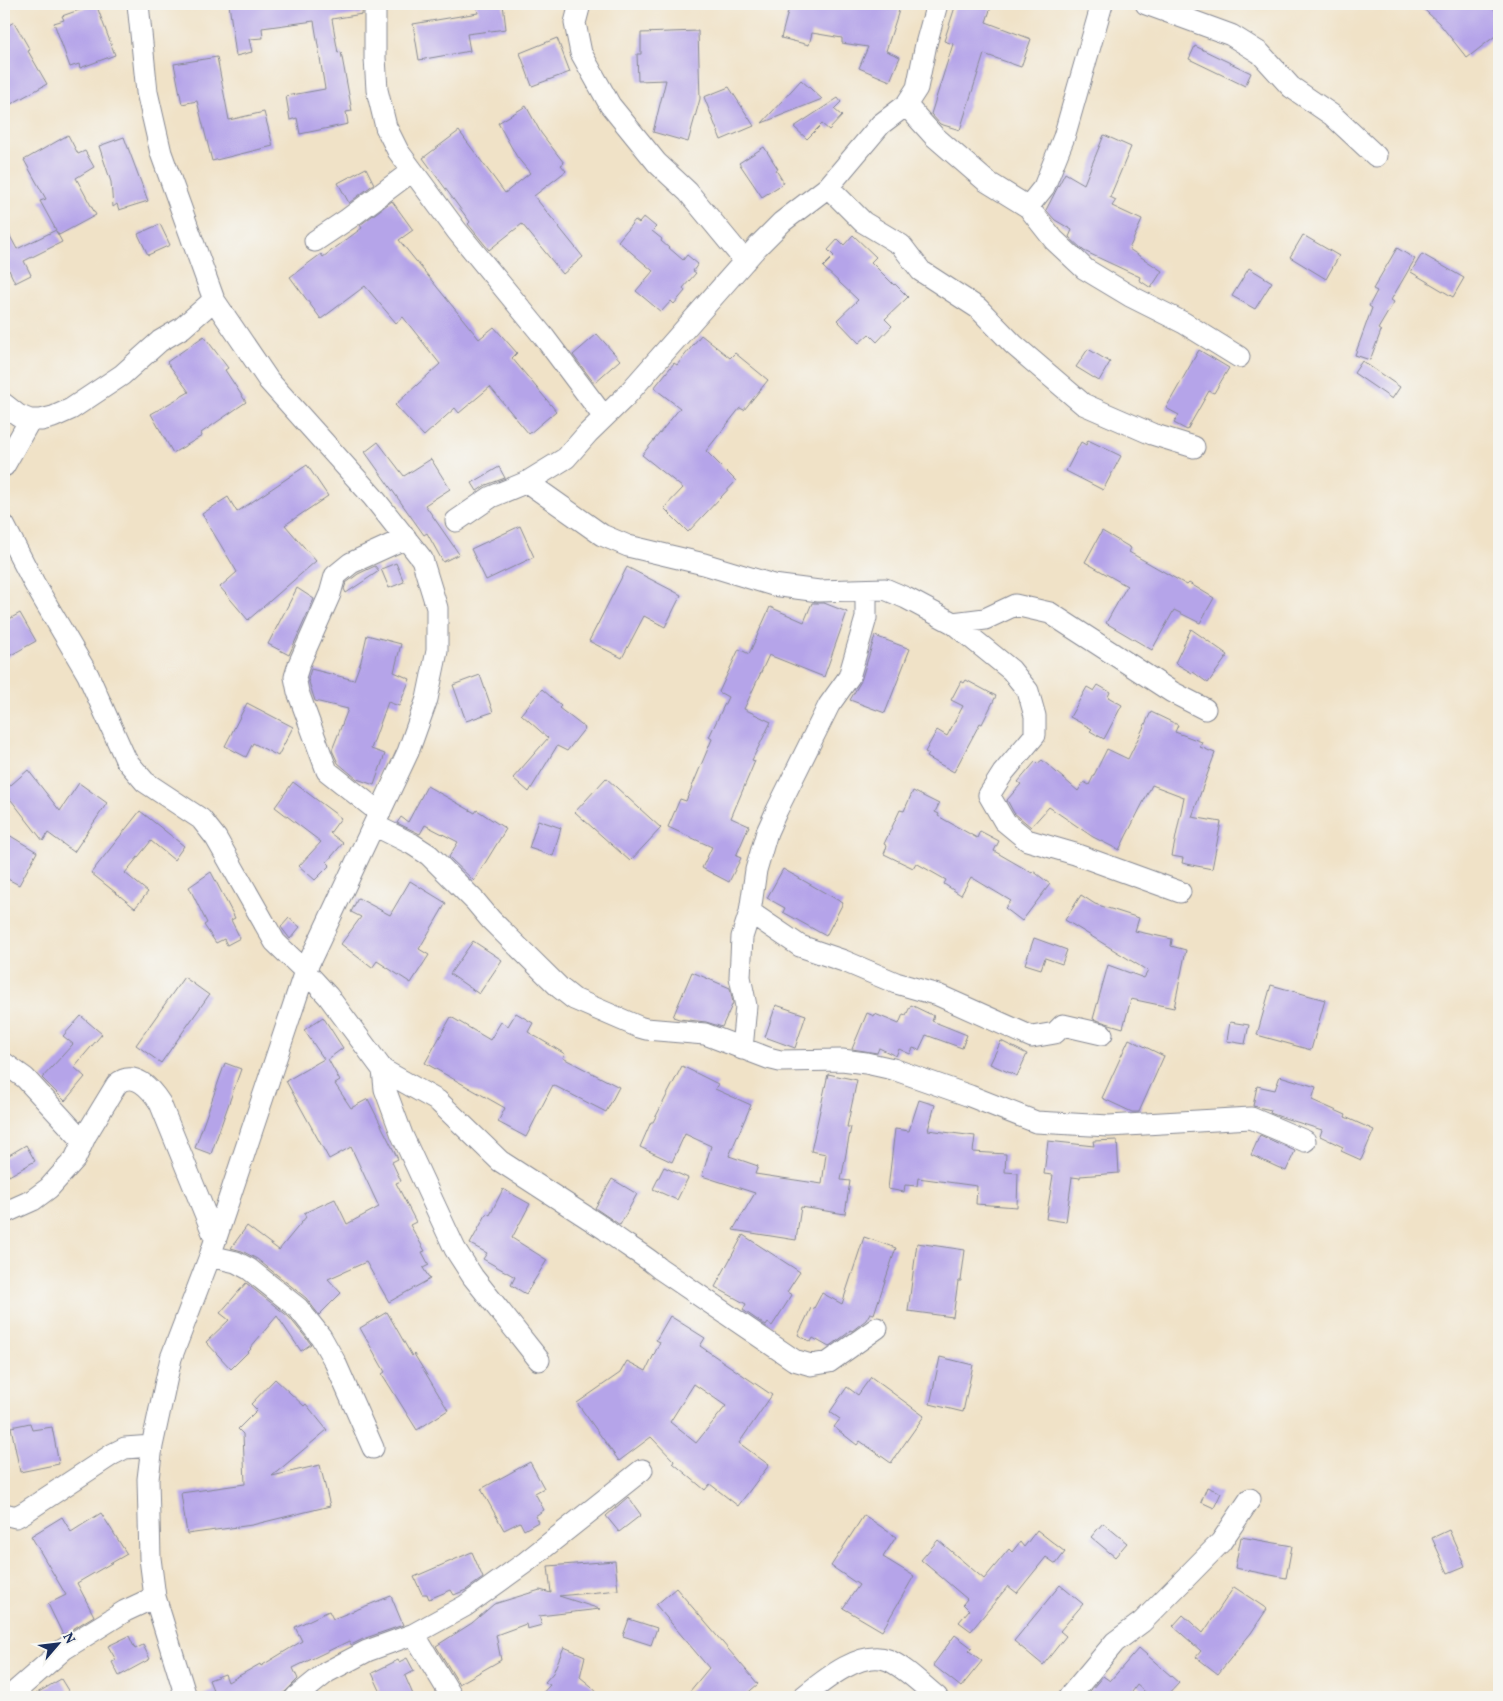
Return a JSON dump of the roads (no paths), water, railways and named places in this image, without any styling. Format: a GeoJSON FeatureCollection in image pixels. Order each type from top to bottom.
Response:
{"type":"FeatureCollection","features":[{"type":"Feature","properties":{"kind":"street"},"geometry":{"type":"LineString","coordinates":[[138,4],[147,92],[161,153],[214,300],[269,381],[373,496],[422,559],[437,608],[437,651],[427,699],[408,752],[305,971],[213,1247],[171,1358],[152,1446],[148,1479],[150,1558],[155,1598],[186,1697]]}},
{"type":"Feature","properties":{"kind":"street"},"geometry":{"type":"LineString","coordinates":[[375,4],[376,90],[386,127],[398,151],[457,232],[544,337],[604,417]]}},
{"type":"Feature","properties":{"kind":"street"},"geometry":{"type":"LineString","coordinates":[[580,4],[575,23],[581,53],[610,105],[657,163],[688,192],[745,261]]}},
{"type":"Feature","properties":{"kind":"street"},"geometry":{"type":"LineString","coordinates":[[456,521],[491,497],[527,482],[566,458],[782,222],[828,187],[882,124],[906,105],[917,88],[937,4]]}},
{"type":"Feature","properties":{"kind":"street"},"geometry":{"type":"LineString","coordinates":[[1028,207],[1044,187],[1064,137],[1102,4]]}},
{"type":"Feature","properties":{"kind":"street"},"geometry":{"type":"LineString","coordinates":[[1146,4],[1230,35],[1260,53],[1290,87],[1332,115],[1376,156]]}},
{"type":"Feature","properties":{"kind":"street"},"geometry":{"type":"LineString","coordinates":[[906,105],[934,136],[986,181],[1028,207],[1054,240],[1086,269],[1130,296],[1184,323],[1239,357]]}},
{"type":"Feature","properties":{"kind":"street"},"geometry":{"type":"LineString","coordinates":[[315,240],[348,219],[412,171]]}},
{"type":"Feature","properties":{"kind":"street"},"geometry":{"type":"LineString","coordinates":[[828,187],[863,222],[901,245],[921,271],[978,308],[1014,345],[1083,404],[1152,434],[1194,447]]}},
{"type":"Feature","properties":{"kind":"street"},"geometry":{"type":"LineString","coordinates":[[4,404],[18,415],[30,420],[53,417],[71,408],[122,375],[160,341],[182,328],[214,300]]}},
{"type":"Feature","properties":{"kind":"street"},"geometry":{"type":"LineString","coordinates":[[4,466],[30,420]]}},
{"type":"Feature","properties":{"kind":"street"},"geometry":{"type":"LineString","coordinates":[[527,482],[602,535],[628,546],[704,564],[772,585],[819,591],[885,589],[953,623],[1011,670],[1028,691],[1035,716],[1035,735],[1003,773],[989,794],[1004,821],[1027,840],[1075,854],[1180,892]]}},
{"type":"Feature","properties":{"kind":"street"},"geometry":{"type":"LineString","coordinates":[[4,525],[34,583],[88,675],[126,760],[145,782],[201,819],[216,838],[276,942],[328,996],[383,1070],[438,1101],[500,1161],[622,1240],[631,1249],[642,1254],[659,1268],[794,1360],[811,1366],[828,1362],[877,1328]]}},
{"type":"Feature","properties":{"kind":"street"},"geometry":{"type":"LineString","coordinates":[[406,538],[351,563],[336,576],[299,664],[295,677],[298,692],[327,771],[377,819],[429,855],[553,981],[574,999],[639,1027],[705,1034],[742,1049],[780,1061],[842,1060],[893,1069],[1036,1122],[1109,1126],[1251,1118],[1305,1142]]}},
{"type":"Feature","properties":{"kind":"street"},"geometry":{"type":"LineString","coordinates":[[742,1049],[746,1006],[740,977],[742,937],[750,912],[756,870],[767,832],[829,705],[849,677],[866,618],[866,590]]}},
{"type":"Feature","properties":{"kind":"street"},"geometry":{"type":"LineString","coordinates":[[953,623],[985,619],[1015,605],[1050,614],[1165,688],[1205,709]]}},
{"type":"Feature","properties":{"kind":"street"},"geometry":{"type":"LineString","coordinates":[[750,912],[800,946],[844,960],[896,983],[938,994],[1032,1037],[1055,1033],[1063,1024],[1102,1034]]}},
{"type":"Feature","properties":{"kind":"street"},"geometry":{"type":"LineString","coordinates":[[4,1063],[25,1078],[83,1141]]}},
{"type":"Feature","properties":{"kind":"street"},"geometry":{"type":"LineString","coordinates":[[383,1070],[385,1090],[402,1135],[455,1249],[473,1278],[539,1360]]}},
{"type":"Feature","properties":{"kind":"street"},"geometry":{"type":"LineString","coordinates":[[4,1213],[33,1200],[49,1188],[75,1159],[83,1141],[117,1084],[122,1079],[140,1081],[153,1092],[160,1103],[213,1247],[249,1269],[298,1308],[311,1323],[335,1362],[373,1448]]}},
{"type":"Feature","properties":{"kind":"street"},"geometry":{"type":"LineString","coordinates":[[4,1514],[16,1517],[113,1454],[126,1448],[152,1446]]}},
{"type":"Feature","properties":{"kind":"street"},"geometry":{"type":"LineString","coordinates":[[296,1697],[327,1672],[367,1651],[414,1634],[465,1606],[518,1568],[642,1470]]}},
{"type":"Feature","properties":{"kind":"street"},"geometry":{"type":"LineString","coordinates":[[1068,1697],[1114,1642],[1142,1622],[1221,1542],[1250,1499]]}},
{"type":"Feature","properties":{"kind":"street"},"geometry":{"type":"LineString","coordinates":[[8,1697],[64,1649],[125,1611],[155,1598]]}},
{"type":"Feature","properties":{"kind":"street"},"geometry":{"type":"LineString","coordinates":[[414,1634],[452,1697]]}},
{"type":"Feature","properties":{"kind":"street"},"geometry":{"type":"LineString","coordinates":[[803,1697],[819,1684],[855,1662],[871,1658],[888,1660],[900,1667],[938,1697]]}}]}
